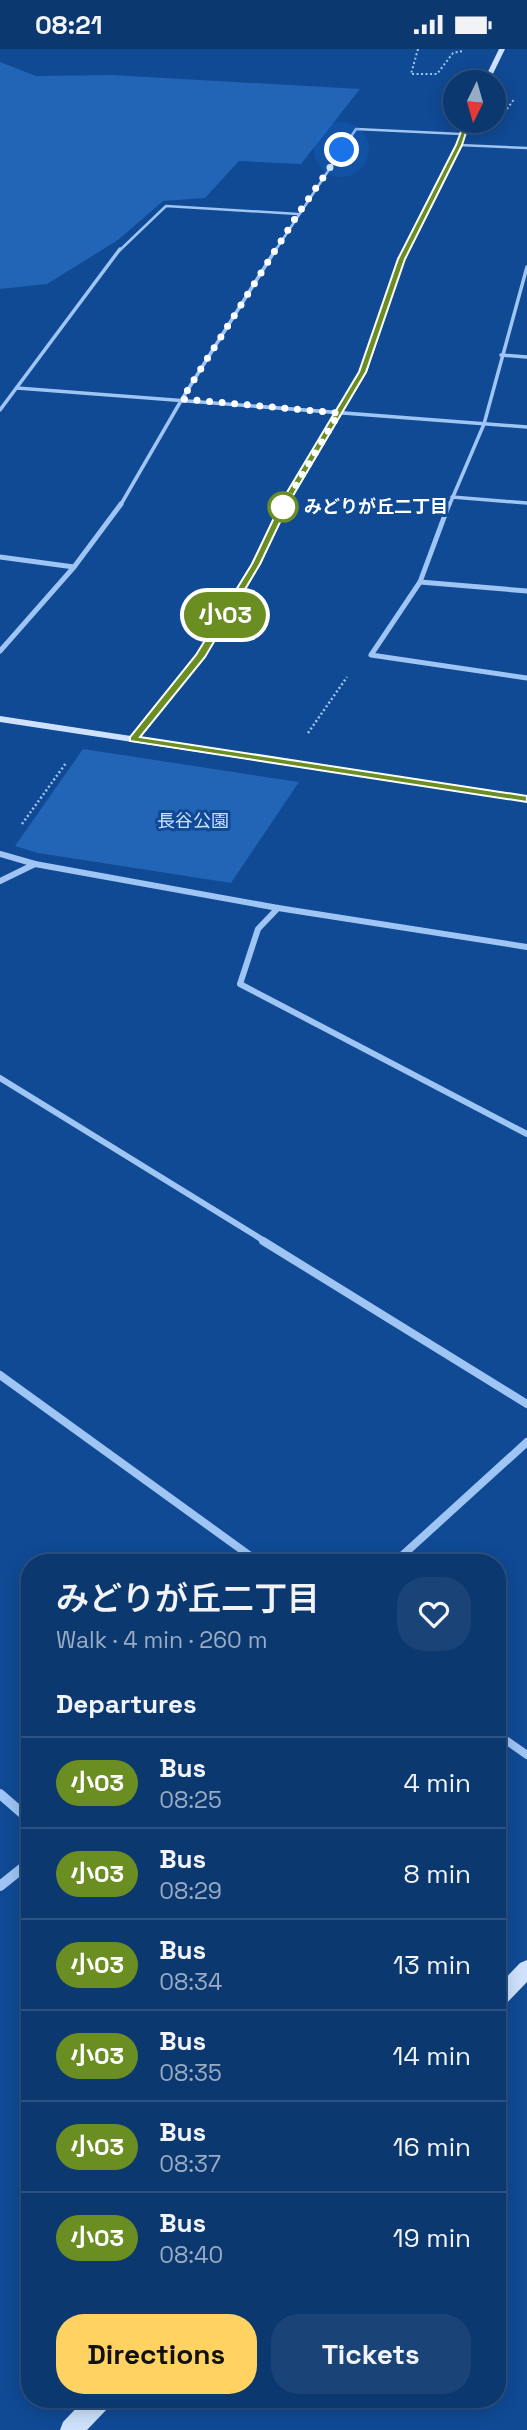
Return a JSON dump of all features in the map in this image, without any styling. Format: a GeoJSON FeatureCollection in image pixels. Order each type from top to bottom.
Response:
{"type":"FeatureCollection","features":[{"type":"Feature","properties":{"kind":"street"},"geometry":{"type":"LineString","coordinates":[[492,70],[502,49]]}},
{"type":"Feature","properties":{"kind":"street"},"geometry":{"type":"LineString","coordinates":[[0,651],[74,567],[115,514],[182,399],[298,214],[356,129],[461,134],[459,145],[402,259],[362,372],[275,521],[256,564],[200,657],[134,739]]}},
{"type":"Feature","properties":{"kind":"street"},"geometry":{"type":"LineString","coordinates":[[459,145],[527,148]]}},
{"type":"Feature","properties":{"kind":"street"},"geometry":{"type":"LineString","coordinates":[[0,410],[126,241],[166,206],[298,214]]}},
{"type":"Feature","properties":{"kind":"street"},"geometry":{"type":"LineString","coordinates":[[527,267],[484,424],[452,497],[420,582],[371,655],[527,678]]}},
{"type":"Feature","properties":{"kind":"street"},"geometry":{"type":"LineString","coordinates":[[518,298],[527,299]]}},
{"type":"Feature","properties":{"kind":"street"},"geometry":{"type":"LineString","coordinates":[[501,355],[527,357]]}},
{"type":"Feature","properties":{"kind":"street"},"geometry":{"type":"LineString","coordinates":[[18,389],[182,399],[527,427]]}},
{"type":"Feature","properties":{"kind":"street"},"geometry":{"type":"LineString","coordinates":[[452,497],[527,503]]}},
{"type":"Feature","properties":{"kind":"street"},"geometry":{"type":"LineString","coordinates":[[0,557],[74,567]]}},
{"type":"Feature","properties":{"kind":"street"},"geometry":{"type":"LineString","coordinates":[[420,582],[527,591]]}},
{"type":"Feature","properties":{"kind":"street"},"geometry":{"type":"LineString","coordinates":[[0,719],[527,799]]}},
{"type":"Feature","properties":{"kind":"street"},"geometry":{"type":"LineString","coordinates":[[0,854],[35,864],[278,908],[527,947]]}},
{"type":"Feature","properties":{"kind":"street"},"geometry":{"type":"LineString","coordinates":[[0,881],[35,864]]}},
{"type":"Feature","properties":{"kind":"street"},"geometry":{"type":"LineString","coordinates":[[278,908],[258,929],[240,984],[527,1134]]}},
{"type":"Feature","properties":{"kind":"street"},"geometry":{"type":"LineString","coordinates":[[0,1079],[527,1404]]}},
{"type":"Feature","properties":{"kind":"street"},"geometry":{"type":"LineString","coordinates":[[0,1375],[248,1554]]}},
{"type":"Feature","properties":{"kind":"street"},"geometry":{"type":"LineString","coordinates":[[404,1554],[527,1442]]}},
{"type":"Feature","properties":{"kind":"street"},"geometry":{"type":"LineString","coordinates":[[506,1740],[527,1755]]}},
{"type":"Feature","properties":{"kind":"street"},"geometry":{"type":"LineString","coordinates":[[0,1794],[21,1812]]}},
{"type":"Feature","properties":{"kind":"street"},"geometry":{"type":"LineString","coordinates":[[0,1886],[21,1869]]}},
{"type":"Feature","properties":{"kind":"street"},"geometry":{"type":"LineString","coordinates":[[506,1991],[527,1969]]}},
{"type":"Feature","properties":{"kind":"street"},"geometry":{"type":"LineString","coordinates":[[71,2430],[93,2408]]}},
{"type":"Feature","properties":{"kind":"path"},"geometry":{"type":"LineString","coordinates":[[418,49],[411,74],[437,74],[453,53],[463,51]]}},
{"type":"Feature","properties":{"kind":"path"},"geometry":{"type":"LineString","coordinates":[[287,763],[357,664],[371,655]]}},
{"type":"Feature","properties":{"kind":"path"},"geometry":{"type":"LineString","coordinates":[[16,832],[71,756]]}},
{"type":"Feature","properties":{"kind":"green space"},"geometry":{"type":"Polygon","coordinates":[[[0,62],[36,76],[112,75],[360,89],[301,164],[239,161],[205,198],[163,201],[118,240],[47,284],[0,289],[0,62]]]}},
{"type":"Feature","properties":{"kind":"green space","name":"長谷公園"},"geometry":{"type":"Polygon","coordinates":[[[83,749],[299,782],[231,883],[38,853],[15,846],[83,749]]]}},
{"type":"Feature","properties":{"kind":"bus line","name":"小03"},"geometry":{"type":"LineString","coordinates":[[462,133],[459,145],[402,259],[362,372],[287,499],[256,564],[200,657],[134,739],[527,799]]}},
{"type":"Feature","properties":{"kind":"place","name":"みどりが丘二丁目"},"geometry":{"type":"Point","coordinates":[283,507]}},
{"type":"Feature","properties":{"kind":"route"},"geometry":{"type":"LineString","coordinates":[[283,507],[339,413],[182,399],[298,214],[342,150]]}}]}
